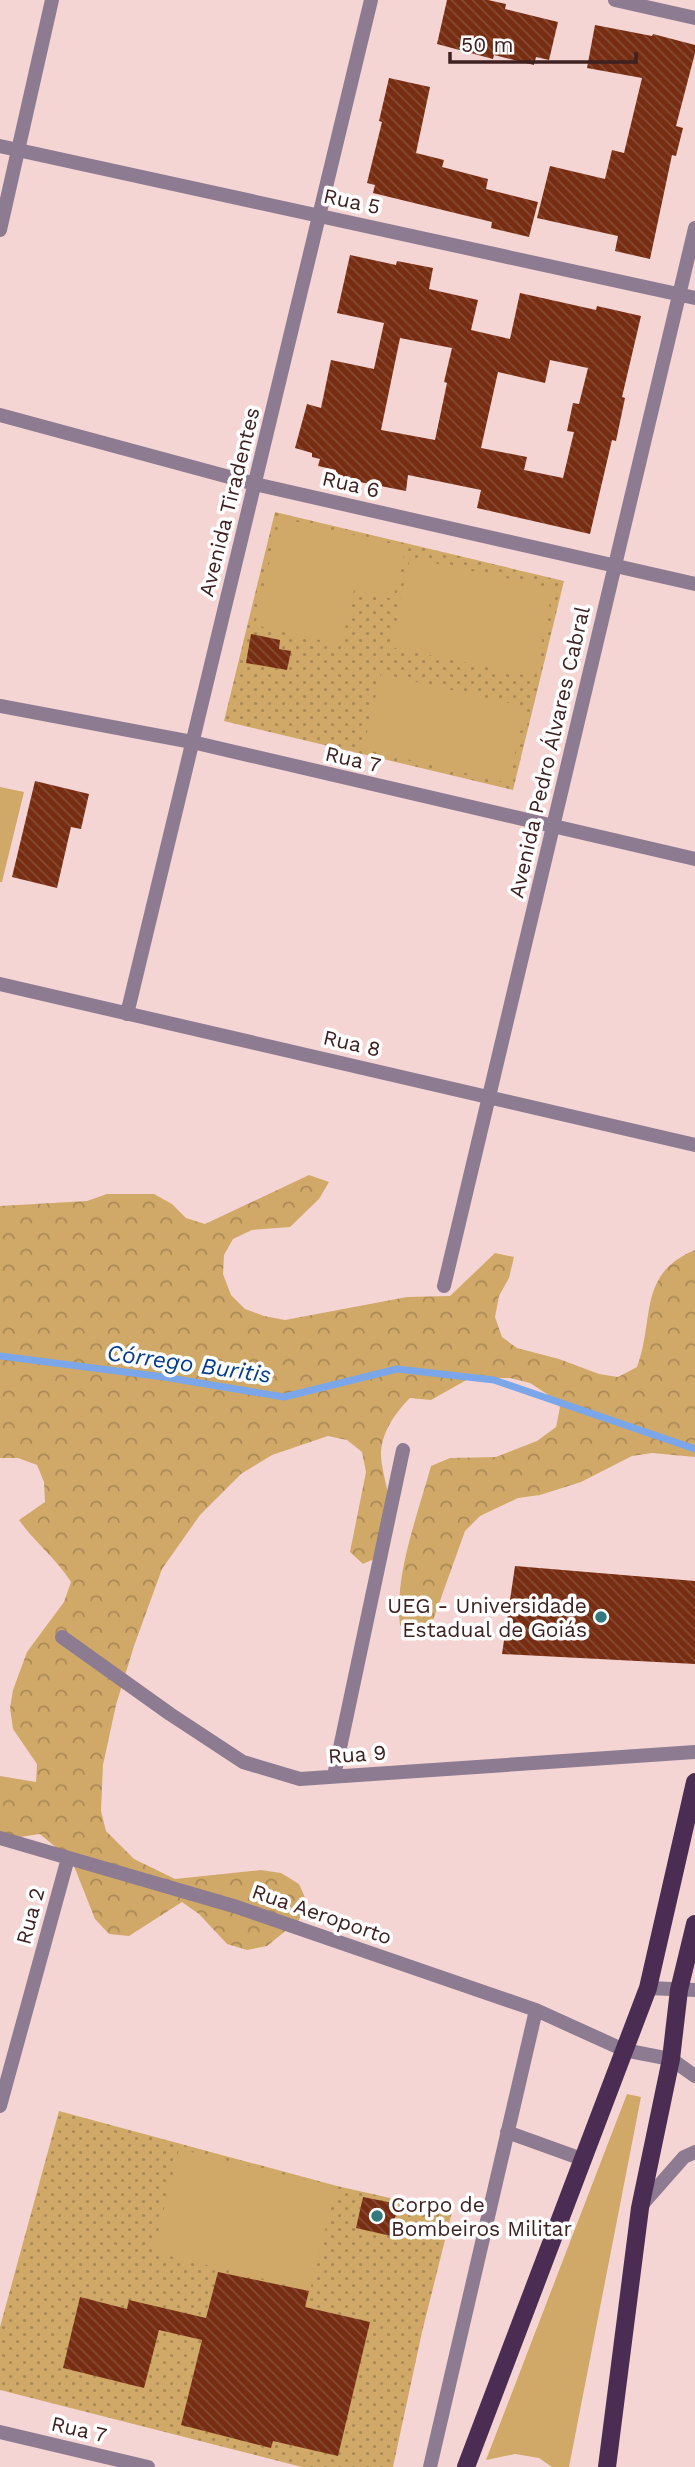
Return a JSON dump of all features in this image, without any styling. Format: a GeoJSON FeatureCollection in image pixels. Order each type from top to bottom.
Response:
{"type":"FeatureCollection","features":[{"type":"Feature","properties":{"kind":"main road"},"geometry":{"type":"LineString","coordinates":[[466,2467],[648,1988],[695,1782]]}},
{"type":"Feature","properties":{"kind":"main road"},"geometry":{"type":"LineString","coordinates":[[607,2467],[639,2208],[687,1990],[695,1924]]}},
{"type":"Feature","properties":{"kind":"street"},"geometry":{"type":"LineString","coordinates":[[0,230],[52,0]]}},
{"type":"Feature","properties":{"kind":"street","name":"Avenida Tiradentes"},"geometry":{"type":"LineString","coordinates":[[127,1014],[371,0]]}},
{"type":"Feature","properties":{"kind":"street"},"geometry":{"type":"LineString","coordinates":[[615,0],[695,18]]}},
{"type":"Feature","properties":{"kind":"street","name":"Rua 5"},"geometry":{"type":"LineString","coordinates":[[0,146],[695,298]]}},
{"type":"Feature","properties":{"kind":"street","name":"Avenida Pedro Álvares Cabral"},"geometry":{"type":"LineString","coordinates":[[444,1286],[695,228]]}},
{"type":"Feature","properties":{"kind":"street","name":"Rua 6"},"geometry":{"type":"LineString","coordinates":[[0,415],[255,484],[695,584]]}},
{"type":"Feature","properties":{"kind":"street","name":"Rua 7"},"geometry":{"type":"LineString","coordinates":[[0,706],[192,742],[695,859]]}},
{"type":"Feature","properties":{"kind":"street","name":"Rua 8"},"geometry":{"type":"LineString","coordinates":[[0,984],[695,1145]]}},
{"type":"Feature","properties":{"kind":"street"},"geometry":{"type":"LineString","coordinates":[[334,1776],[403,1450]]}},
{"type":"Feature","properties":{"kind":"street","name":"Rua 9"},"geometry":{"type":"LineString","coordinates":[[62,1637],[243,1762],[300,1779],[695,1752]]}},
{"type":"Feature","properties":{"kind":"street","name":"Rua Aeroporto"},"geometry":{"type":"LineString","coordinates":[[0,1838],[237,1907],[536,2010],[624,2050],[671,2059]]}},
{"type":"Feature","properties":{"kind":"street","name":"Rua 2"},"geometry":{"type":"LineString","coordinates":[[0,2106],[68,1858]]}},
{"type":"Feature","properties":{"kind":"street"},"geometry":{"type":"LineString","coordinates":[[648,1988],[687,1990]]}},
{"type":"Feature","properties":{"kind":"street"},"geometry":{"type":"LineString","coordinates":[[429,2467],[536,2010]]}},
{"type":"Feature","properties":{"kind":"street"},"geometry":{"type":"LineString","coordinates":[[671,2059],[695,2076]]}},
{"type":"Feature","properties":{"kind":"street"},"geometry":{"type":"LineString","coordinates":[[508,2132],[582,2159]]}},
{"type":"Feature","properties":{"kind":"street"},"geometry":{"type":"LineString","coordinates":[[639,2208],[684,2157],[695,2152]]}},
{"type":"Feature","properties":{"kind":"street","name":"Rua 7"},"geometry":{"type":"LineString","coordinates":[[0,2432],[148,2467]]}},
{"type":"Feature","properties":{"kind":"green space"},"geometry":{"type":"Polygon","coordinates":[[[275,512],[564,581],[513,790],[224,721],[275,512]]]}},
{"type":"Feature","properties":{"kind":"green space"},"geometry":{"type":"Polygon","coordinates":[[[280,518],[406,547],[393,599],[354,590],[341,645],[255,625],[280,518]]]}},
{"type":"Feature","properties":{"kind":"green space"},"geometry":{"type":"Polygon","coordinates":[[[410,558],[553,588],[534,677],[391,647],[410,558]]]}},
{"type":"Feature","properties":{"kind":"green space"},"geometry":{"type":"Polygon","coordinates":[[[381,674],[526,707],[508,783],[363,749],[381,674]]]}},
{"type":"Feature","properties":{"kind":"green space"},"geometry":{"type":"Polygon","coordinates":[[[0,787],[24,792],[2,882],[0,882],[0,787]]]}},
{"type":"Feature","properties":{"kind":"green space"},"geometry":{"type":"Polygon","coordinates":[[[309,1175],[329,1182],[319,1199],[290,1227],[252,1230],[233,1239],[224,1255],[223,1274],[231,1295],[245,1309],[285,1320],[407,1297],[450,1296],[495,1253],[514,1257],[509,1278],[499,1296],[495,1317],[502,1337],[517,1348],[559,1359],[599,1374],[618,1377],[637,1367],[656,1285],[664,1272],[677,1260],[695,1250],[695,1457],[652,1453],[632,1456],[581,1482],[540,1495],[518,1498],[480,1516],[465,1531],[432,1623],[416,1633],[400,1625],[400,1586],[408,1545],[431,1466],[450,1458],[496,1457],[537,1441],[556,1427],[560,1407],[547,1394],[530,1383],[510,1378],[470,1378],[431,1400],[410,1398],[399,1410],[383,1439],[382,1466],[392,1520],[389,1544],[382,1554],[363,1564],[350,1552],[366,1472],[362,1452],[347,1440],[328,1436],[272,1455],[241,1474],[200,1515],[162,1569],[116,1705],[103,1765],[101,1811],[106,1831],[134,1859],[175,1879],[261,1870],[281,1873],[299,1884],[307,1902],[299,1920],[267,1946],[247,1950],[227,1944],[199,1914],[182,1902],[129,1936],[109,1934],[95,1919],[72,1861],[40,1834],[0,1840],[0,1776],[36,1782],[37,1764],[13,1729],[10,1708],[13,1690],[27,1652],[64,1602],[71,1582],[19,1520],[45,1502],[44,1482],[37,1465],[18,1458],[0,1458],[0,1206],[87,1201],[107,1194],[154,1194],[172,1204],[186,1218],[205,1224],[309,1175]]]}},
{"type":"Feature","properties":{"kind":"green space"},"geometry":{"type":"Polygon","coordinates":[[[627,2094],[641,2097],[569,2467],[552,2467],[539,2458],[515,2454],[486,2460],[627,2094]]]}},
{"type":"Feature","properties":{"kind":"green space"},"geometry":{"type":"Polygon","coordinates":[[[59,2111],[337,2186],[452,2212],[422,2332],[393,2467],[302,2467],[0,2390],[0,2327],[59,2111]]]}},
{"type":"Feature","properties":{"kind":"green space"},"geometry":{"type":"Polygon","coordinates":[[[179,2149],[336,2187],[310,2290],[153,2252],[179,2149]]]}},
{"type":"Feature","properties":{"kind":"building"},"geometry":{"type":"Polygon","coordinates":[[[447,0],[488,0],[506,4],[505,9],[558,22],[549,60],[536,57],[534,65],[494,55],[493,59],[437,44],[447,0]]]}},
{"type":"Feature","properties":{"kind":"building"},"geometry":{"type":"Polygon","coordinates":[[[595,25],[652,36],[653,34],[695,45],[676,126],[683,128],[676,156],[672,155],[650,259],[615,251],[618,236],[537,218],[550,166],[605,179],[612,150],[624,153],[642,78],[587,68],[595,25]]]}},
{"type":"Feature","properties":{"kind":"building"},"geometry":{"type":"Polygon","coordinates":[[[389,78],[430,87],[416,153],[444,160],[442,167],[488,179],[486,189],[538,202],[529,237],[491,228],[492,222],[373,193],[375,185],[367,183],[382,122],[379,121],[389,78]]]}},
{"type":"Feature","properties":{"kind":"building"},"geometry":{"type":"Polygon","coordinates":[[[350,255],[396,265],[397,261],[433,268],[429,289],[478,300],[471,330],[510,339],[520,293],[596,310],[597,306],[641,316],[622,397],[625,398],[616,441],[612,440],[590,534],[477,508],[481,490],[408,475],[406,491],[334,477],[336,470],[318,466],[320,459],[312,457],[312,453],[295,448],[307,404],[321,408],[331,360],[374,369],[384,323],[337,313],[350,255]],[[400,338],[381,430],[435,440],[452,348],[400,338]],[[550,360],[545,383],[498,372],[481,448],[527,457],[524,470],[563,478],[574,432],[567,431],[573,403],[579,404],[588,368],[550,360]]]}},
{"type":"Feature","properties":{"kind":"building"},"geometry":{"type":"Polygon","coordinates":[[[251,634],[280,640],[279,649],[291,651],[287,670],[246,663],[251,634]]]}},
{"type":"Feature","properties":{"kind":"building"},"geometry":{"type":"Polygon","coordinates":[[[35,781],[89,794],[81,829],[71,827],[57,888],[12,877],[35,781]]]}},
{"type":"Feature","properties":{"kind":"building","name":"UEG - Universidade Estadual de Goiás"},"geometry":{"type":"Polygon","coordinates":[[[515,1566],[695,1581],[695,1664],[502,1654],[515,1566]]]}},
{"type":"Feature","properties":{"kind":"building","name":"Corpo de Bombeiros Militar"},"geometry":{"type":"Polygon","coordinates":[[[363,2197],[398,2204],[391,2236],[356,2228],[363,2197]]]}},
{"type":"Feature","properties":{"kind":"building"},"geometry":{"type":"Polygon","coordinates":[[[218,2272],[309,2291],[305,2307],[370,2322],[338,2456],[273,2441],[271,2448],[181,2425],[202,2340],[159,2330],[144,2388],[63,2368],[80,2297],[127,2309],[129,2300],[206,2318],[218,2272]]]}},
{"type":"Feature","properties":{"kind":"waterway","name":"Córrego Buritis"},"geometry":{"type":"LineString","coordinates":[[0,1356],[164,1377],[284,1397],[397,1369],[494,1380],[695,1449]]}},
{"type":"Feature","properties":{"kind":"place","name":"UEG - Universidade Estadual de Goiás"},"geometry":{"type":"Point","coordinates":[601,1617]}},
{"type":"Feature","properties":{"kind":"place","name":"Corpo de Bombeiros Militar"},"geometry":{"type":"Point","coordinates":[377,2216]}}]}
